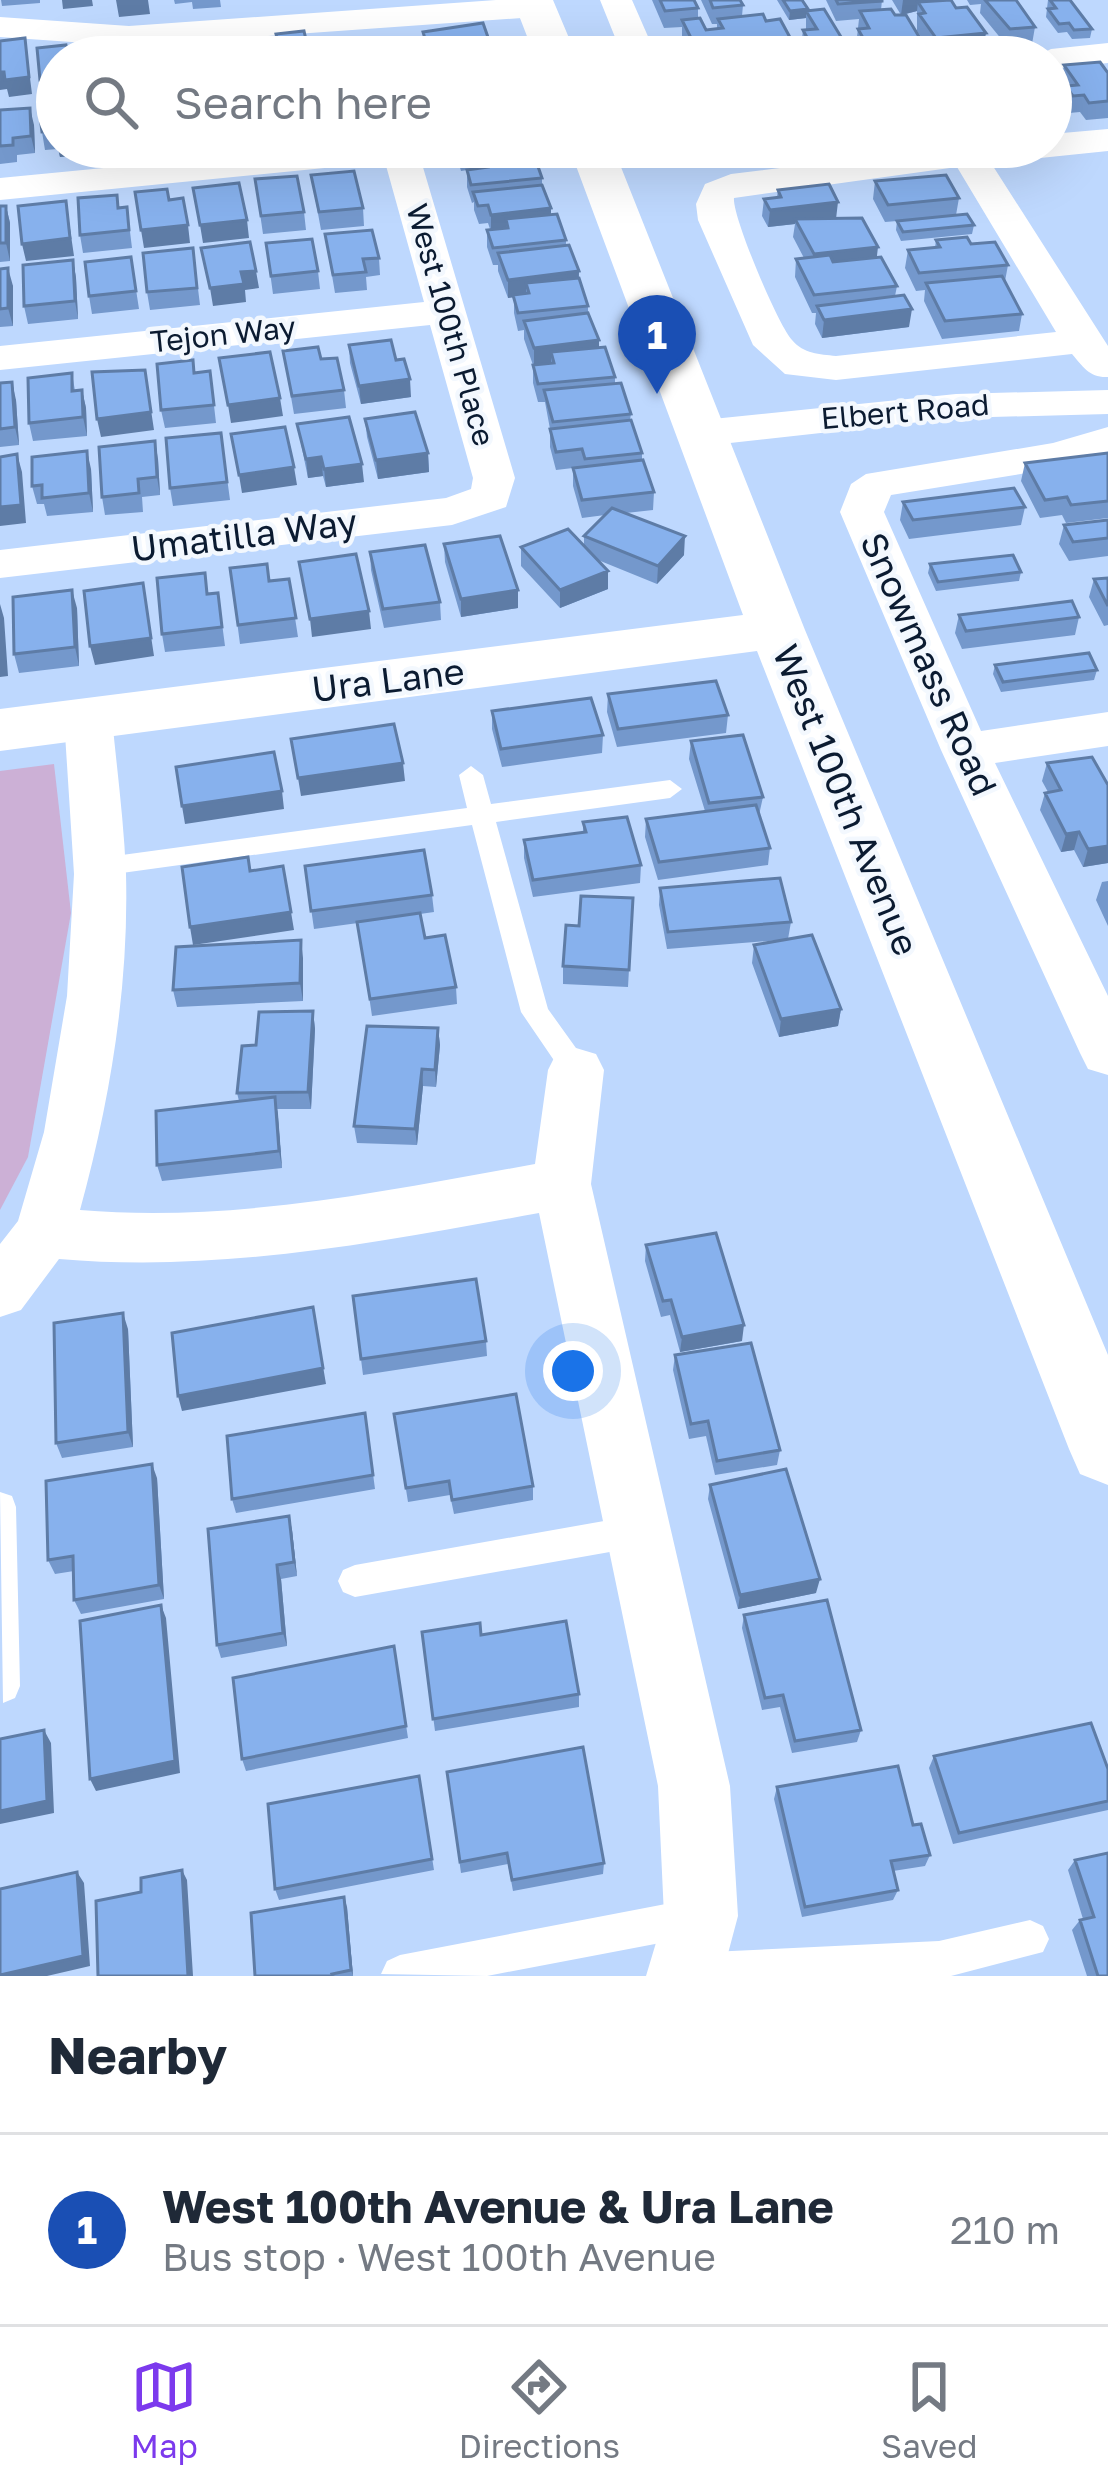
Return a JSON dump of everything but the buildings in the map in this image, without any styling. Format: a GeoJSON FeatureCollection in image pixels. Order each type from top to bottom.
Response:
{"type":"FeatureCollection","features":[{"type":"Feature","properties":{"kind":"street"},"geometry":{"type":"LineString","coordinates":[[616,0],[631,36]]}},
{"type":"Feature","properties":{"kind":"street"},"geometry":{"type":"LineString","coordinates":[[384,36],[535,3],[548,36]]}},
{"type":"Feature","properties":{"kind":"street"},"geometry":{"type":"LineString","coordinates":[[0,27],[115,36],[302,21],[366,36]]}},
{"type":"Feature","properties":{"kind":"street"},"geometry":{"type":"LineString","coordinates":[[1072,57],[1108,53]]}},
{"type":"Feature","properties":{"kind":"street"},"geometry":{"type":"LineString","coordinates":[[1072,143],[1108,140]]}},
{"type":"Feature","properties":{"kind":"street"},"geometry":{"type":"LineString","coordinates":[[0,189],[205,168]]}},
{"type":"Feature","properties":{"kind":"street","name":"West 100th Place"},"geometry":{"type":"LineString","coordinates":[[406,168],[494,478],[486,501]]}},
{"type":"Feature","properties":{"kind":"street","name":"West 100th Avenue"},"geometry":{"type":"LineString","coordinates":[[599,168],[777,630],[1108,1449]]}},
{"type":"Feature","properties":{"kind":"street"},"geometry":{"type":"LineString","coordinates":[[866,168],[731,185],[718,192],[714,204],[773,345],[786,358],[814,368],[836,368],[1095,356],[976,168]]}},
{"type":"Feature","properties":{"kind":"street","name":"Tejon Way"},"geometry":{"type":"LineString","coordinates":[[0,358],[447,311]]}},
{"type":"Feature","properties":{"kind":"street","name":"Elbert Road"},"geometry":{"type":"LineString","coordinates":[[703,433],[956,406],[1108,402]]}},
{"type":"Feature","properties":{"kind":"street"},"geometry":{"type":"LineString","coordinates":[[1023,403],[1044,457],[1108,440]]}},
{"type":"Feature","properties":{"kind":"street","name":"Snowmass Road"},"geometry":{"type":"LineString","coordinates":[[1044,457],[881,483],[872,486],[862,500],[866,524],[965,750],[1105,1040]]}},
{"type":"Feature","properties":{"kind":"street","name":"Umatilla Way"},"geometry":{"type":"LineString","coordinates":[[0,564],[452,511],[486,501]]}},
{"type":"Feature","properties":{"kind":"street","name":"Ura Lane"},"geometry":{"type":"LineString","coordinates":[[0,730],[777,630]]}},
{"type":"Feature","properties":{"kind":"street"},"geometry":{"type":"LineString","coordinates":[[0,1291],[44,1232],[77,1109],[94,996],[100,867],[88,718]]}},
{"type":"Feature","properties":{"kind":"street"},"geometry":{"type":"LineString","coordinates":[[965,750],[1108,729]]}},
{"type":"Feature","properties":{"kind":"street"},"geometry":{"type":"LineString","coordinates":[[576,1070],[562,1184],[694,1786],[690,1955]]}},
{"type":"Feature","properties":{"kind":"street"},"geometry":{"type":"LineString","coordinates":[[44,1232],[119,1242],[218,1240],[296,1231],[562,1184]]}},
{"type":"Feature","properties":{"kind":"lane"},"geometry":{"type":"LineString","coordinates":[[471,775],[536,1012],[576,1070]]}},
{"type":"Feature","properties":{"kind":"lane"},"geometry":{"type":"LineString","coordinates":[[100,867],[670,789]]}},
{"type":"Feature","properties":{"kind":"lane"},"geometry":{"type":"LineString","coordinates":[[0,1507],[3,1686]]}},
{"type":"Feature","properties":{"kind":"lane"},"geometry":{"type":"LineString","coordinates":[[355,1581],[638,1531]]}},
{"type":"Feature","properties":{"kind":"lane"},"geometry":{"type":"LineString","coordinates":[[400,1974],[690,1955],[941,1968],[1030,1939]]}},
{"type":"Feature","properties":{"kind":"shaded area"},"geometry":{"type":"Polygon","coordinates":[[[54,764],[71,913],[28,1157],[0,1210],[0,771],[54,764]]]}},
{"type":"Feature","properties":{"kind":"place","name":"West 100th Avenue & Ura Lane"},"geometry":{"type":"Point","coordinates":[657,394]}}]}
